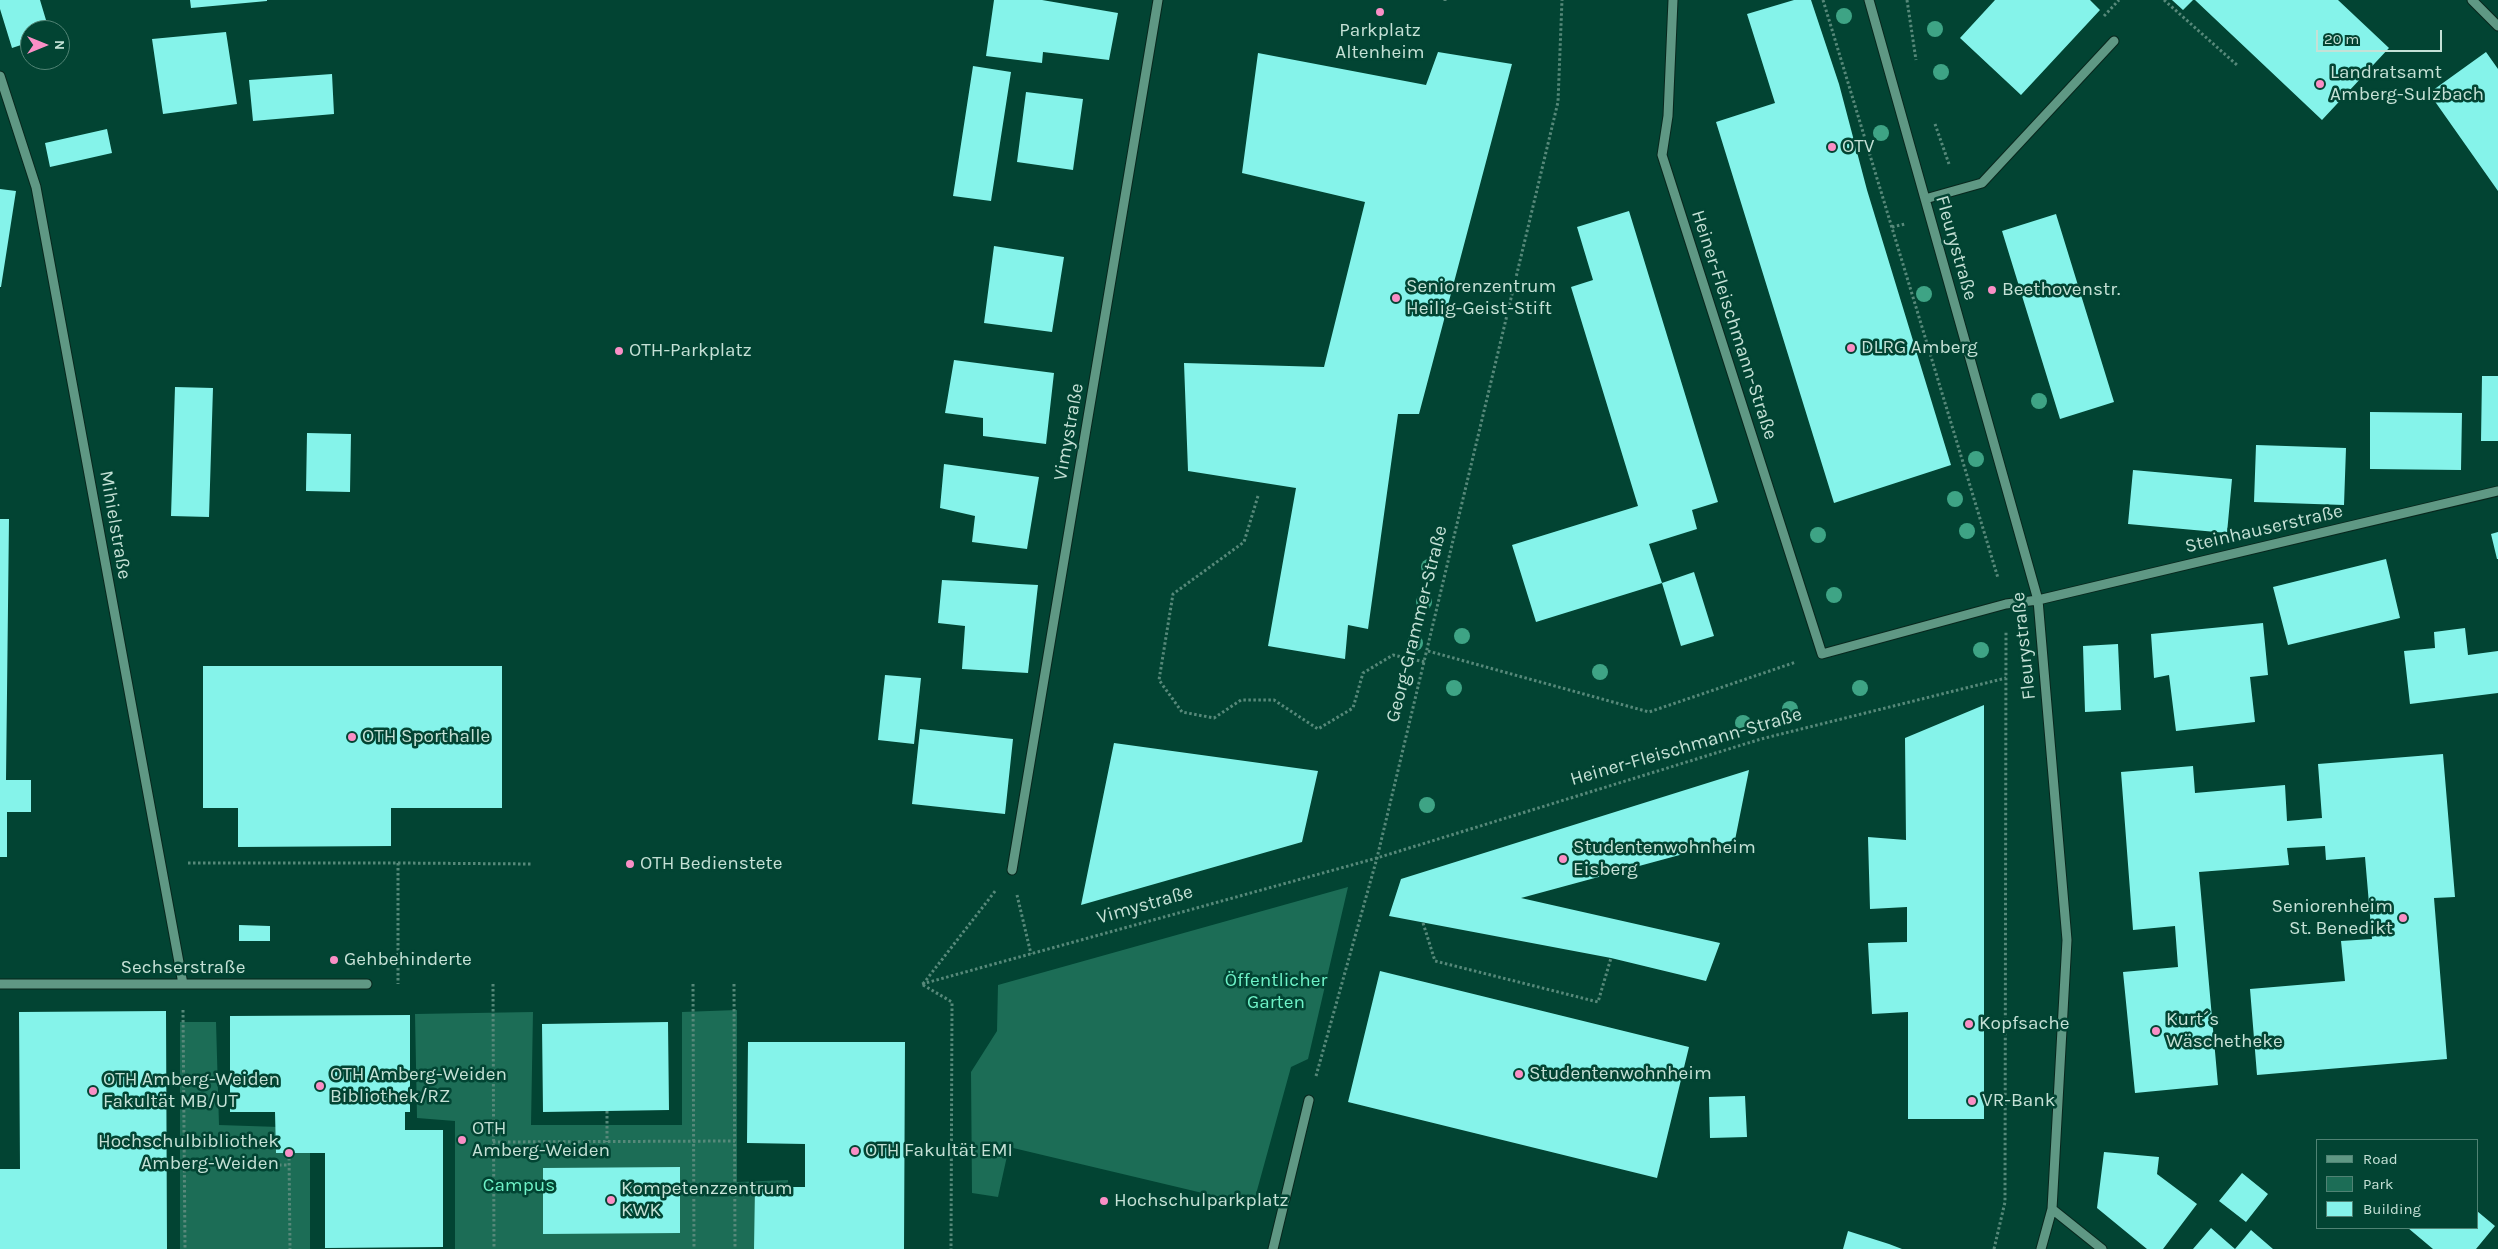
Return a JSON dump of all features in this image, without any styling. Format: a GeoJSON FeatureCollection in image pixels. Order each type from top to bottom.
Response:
{"type":"FeatureCollection","features":[{"type":"Feature","properties":{"kind":"street","name":"Vimystraße"},"geometry":{"type":"LineString","coordinates":[[1012,870],[1158,0]]}},
{"type":"Feature","properties":{"kind":"street","name":"Heiner-Fleischmann-Straße"},"geometry":{"type":"LineString","coordinates":[[1673,0],[1668,116],[1662,155],[1822,654]]}},
{"type":"Feature","properties":{"kind":"street","name":"Fleurystraße"},"geometry":{"type":"LineString","coordinates":[[1869,0],[2038,600],[2066,940],[2052,1209],[2041,1249]]}},
{"type":"Feature","properties":{"kind":"street"},"geometry":{"type":"LineString","coordinates":[[2472,0],[2498,26]]}},
{"type":"Feature","properties":{"kind":"street"},"geometry":{"type":"LineString","coordinates":[[1925,199],[1982,183],[2114,42]]}},
{"type":"Feature","properties":{"kind":"street","name":"Mihielstraße"},"geometry":{"type":"LineString","coordinates":[[0,76],[36,187],[183,984]]}},
{"type":"Feature","properties":{"kind":"street","name":"Steinhauserstraße"},"geometry":{"type":"LineString","coordinates":[[2038,600],[2498,491]]}},
{"type":"Feature","properties":{"kind":"street"},"geometry":{"type":"LineString","coordinates":[[1822,654],[2006,604],[2038,600]]}},
{"type":"Feature","properties":{"kind":"street","name":"Sechserstraße"},"geometry":{"type":"LineString","coordinates":[[0,984],[367,984]]}},
{"type":"Feature","properties":{"kind":"street"},"geometry":{"type":"LineString","coordinates":[[1273,1249],[1309,1100]]}},
{"type":"Feature","properties":{"kind":"street"},"geometry":{"type":"LineString","coordinates":[[2052,1209],[2102,1249]]}},
{"type":"Feature","properties":{"kind":"path","name":"Georg-Grammer-Straße"},"geometry":{"type":"LineString","coordinates":[[1309,1100],[1377,858],[1558,102],[1562,0]]}},
{"type":"Feature","properties":{"kind":"path"},"geometry":{"type":"LineString","coordinates":[[1907,0],[1917,66]]}},
{"type":"Feature","properties":{"kind":"path"},"geometry":{"type":"LineString","coordinates":[[2099,21],[2119,0]]}},
{"type":"Feature","properties":{"kind":"path"},"geometry":{"type":"LineString","coordinates":[[2164,0],[2237,65]]}},
{"type":"Feature","properties":{"kind":"path"},"geometry":{"type":"LineString","coordinates":[[1933,120],[1948,164],[1954,165]]}},
{"type":"Feature","properties":{"kind":"path"},"geometry":{"type":"LineString","coordinates":[[1892,227],[1906,224]]}},
{"type":"Feature","properties":{"kind":"path"},"geometry":{"type":"LineString","coordinates":[[1258,496],[1244,542],[1173,594],[1159,680],[1182,712],[1214,718],[1241,700],[1274,700],[1318,729],[1353,708],[1362,673],[1394,655],[1425,662]]}},
{"type":"Feature","properties":{"kind":"path"},"geometry":{"type":"LineString","coordinates":[[1428,651],[1650,712],[1822,654]]}},
{"type":"Feature","properties":{"kind":"path","name":"Heiner-Fleischmann-Straße"},"geometry":{"type":"LineString","coordinates":[[1377,858],[1761,739],[2006,678]]}},
{"type":"Feature","properties":{"kind":"path","name":"Vimystraße"},"geometry":{"type":"LineString","coordinates":[[922,984],[1377,858]]}},
{"type":"Feature","properties":{"kind":"path"},"geometry":{"type":"LineString","coordinates":[[183,863],[533,864]]}},
{"type":"Feature","properties":{"kind":"path"},"geometry":{"type":"LineString","coordinates":[[398,863],[398,984]]}},
{"type":"Feature","properties":{"kind":"path"},"geometry":{"type":"LineString","coordinates":[[1012,870],[1031,954]]}},
{"type":"Feature","properties":{"kind":"path"},"geometry":{"type":"LineString","coordinates":[[952,1249],[952,1002],[922,984],[1012,870]]}},
{"type":"Feature","properties":{"kind":"path"},"geometry":{"type":"LineString","coordinates":[[1423,923],[1435,961],[1598,1002],[1611,958]]}},
{"type":"Feature","properties":{"kind":"path"},"geometry":{"type":"LineString","coordinates":[[183,984],[184,1249]]}},
{"type":"Feature","properties":{"kind":"path"},"geometry":{"type":"LineString","coordinates":[[493,984],[494,1249]]}},
{"type":"Feature","properties":{"kind":"path"},"geometry":{"type":"LineString","coordinates":[[693,984],[694,1249]]}},
{"type":"Feature","properties":{"kind":"path"},"geometry":{"type":"LineString","coordinates":[[734,984],[735,1249]]}},
{"type":"Feature","properties":{"kind":"path"},"geometry":{"type":"LineString","coordinates":[[606,1111],[607,1142]]}},
{"type":"Feature","properties":{"kind":"path"},"geometry":{"type":"LineString","coordinates":[[493,1142],[734,1142]]}},
{"type":"Feature","properties":{"kind":"path"},"geometry":{"type":"LineString","coordinates":[[289,1153],[290,1249]]}},
{"type":"Feature","properties":{"kind":"path"},"geometry":{"type":"LineString","coordinates":[[184,1165],[289,1165]]}},
{"type":"Feature","properties":{"kind":"green space","name":"Öffentlicher Garten"},"geometry":{"type":"Polygon","coordinates":[[[1348,887],[1308,1059],[1291,1067],[1253,1205],[1009,1147],[998,1197],[972,1193],[971,1072],[997,1031],[998,985],[1348,887]]]}},
{"type":"Feature","properties":{"kind":"green space","name":"Campus"},"geometry":{"type":"Polygon","coordinates":[[[737,1010],[737,1182],[788,1180],[789,1249],[455,1249],[455,1121],[417,1118],[415,1014],[533,1012],[531,1125],[682,1125],[682,1012],[737,1010]]]}},
{"type":"Feature","properties":{"kind":"green space"},"geometry":{"type":"Polygon","coordinates":[[[180,1022],[216,1022],[219,1125],[310,1128],[310,1249],[180,1249],[180,1022]]]}},
{"type":"Feature","properties":{"kind":"building"},"geometry":{"type":"Polygon","coordinates":[[[0,0],[40,0],[46,20],[20,20],[20,45],[12,48],[0,9],[0,0]]]}},
{"type":"Feature","properties":{"kind":"building"},"geometry":{"type":"Polygon","coordinates":[[[190,0],[267,0],[267,1],[191,8],[190,0]]]}},
{"type":"Feature","properties":{"kind":"building"},"geometry":{"type":"Polygon","coordinates":[[[994,0],[1042,0],[1118,13],[1109,60],[1043,52],[1042,63],[986,56],[994,0]]]}},
{"type":"Feature","properties":{"kind":"building","name":"DLRG Amberg"},"geometry":{"type":"Polygon","coordinates":[[[1794,0],[1811,0],[1839,84],[1867,190],[1951,465],[1834,503],[1716,122],[1775,103],[1747,14],[1794,0]]]}},
{"type":"Feature","properties":{"kind":"building"},"geometry":{"type":"Polygon","coordinates":[[[1995,0],[2090,0],[2100,10],[2021,95],[1960,38],[1995,0]]]}},
{"type":"Feature","properties":{"kind":"building"},"geometry":{"type":"Polygon","coordinates":[[[2172,0],[2193,0],[2183,10],[2172,0]]]}},
{"type":"Feature","properties":{"kind":"building","name":"Landratsamt Amberg-Sulzbach"},"geometry":{"type":"Polygon","coordinates":[[[2195,0],[2338,0],[2389,48],[2322,120],[2195,0]]]}},
{"type":"Feature","properties":{"kind":"building"},"geometry":{"type":"Polygon","coordinates":[[[226,32],[237,104],[163,114],[152,39],[226,32]]]}},
{"type":"Feature","properties":{"kind":"building","name":"Seniorenzentrum Heilig-Geist-Stift"},"geometry":{"type":"Polygon","coordinates":[[[1438,52],[1512,64],[1419,414],[1398,414],[1368,629],[1348,625],[1345,659],[1268,646],[1296,488],[1188,471],[1184,363],[1324,367],[1365,202],[1242,173],[1258,53],[1426,85],[1438,52]]]}},
{"type":"Feature","properties":{"kind":"building"},"geometry":{"type":"Polygon","coordinates":[[[2486,52],[2498,69],[2498,191],[2429,93],[2486,52]]]}},
{"type":"Feature","properties":{"kind":"building"},"geometry":{"type":"Polygon","coordinates":[[[973,66],[1011,72],[991,201],[953,196],[973,66]]]}},
{"type":"Feature","properties":{"kind":"building"},"geometry":{"type":"Polygon","coordinates":[[[332,74],[334,114],[253,121],[249,80],[332,74]]]}},
{"type":"Feature","properties":{"kind":"building"},"geometry":{"type":"Polygon","coordinates":[[[1026,92],[1083,99],[1073,170],[1017,162],[1026,92]]]}},
{"type":"Feature","properties":{"kind":"building"},"geometry":{"type":"Polygon","coordinates":[[[107,129],[112,153],[50,167],[45,143],[107,129]]]}},
{"type":"Feature","properties":{"kind":"building"},"geometry":{"type":"Polygon","coordinates":[[[0,189],[16,191],[1,287],[0,287],[0,189]]]}},
{"type":"Feature","properties":{"kind":"building"},"geometry":{"type":"Polygon","coordinates":[[[1629,211],[1718,502],[1692,510],[1697,529],[1649,544],[1662,583],[1536,622],[1512,545],[1638,506],[1571,287],[1593,280],[1577,227],[1629,211]]]}},
{"type":"Feature","properties":{"kind":"building"},"geometry":{"type":"Polygon","coordinates":[[[2056,214],[2114,402],[2060,419],[2002,231],[2056,214]]]}},
{"type":"Feature","properties":{"kind":"building"},"geometry":{"type":"Polygon","coordinates":[[[994,246],[1064,257],[1052,332],[984,323],[994,246]]]}},
{"type":"Feature","properties":{"kind":"building"},"geometry":{"type":"Polygon","coordinates":[[[954,360],[1054,373],[1046,444],[983,436],[983,418],[945,413],[954,360]]]}},
{"type":"Feature","properties":{"kind":"building"},"geometry":{"type":"Polygon","coordinates":[[[2482,376],[2498,376],[2498,441],[2481,441],[2482,376]]]}},
{"type":"Feature","properties":{"kind":"building"},"geometry":{"type":"Polygon","coordinates":[[[175,387],[213,388],[209,517],[171,516],[175,387]]]}},
{"type":"Feature","properties":{"kind":"building"},"geometry":{"type":"Polygon","coordinates":[[[2370,412],[2462,413],[2461,470],[2370,469],[2370,412]]]}},
{"type":"Feature","properties":{"kind":"building"},"geometry":{"type":"Polygon","coordinates":[[[307,433],[351,434],[350,492],[306,491],[307,433]]]}},
{"type":"Feature","properties":{"kind":"building"},"geometry":{"type":"Polygon","coordinates":[[[2256,445],[2346,448],[2344,505],[2254,502],[2256,445]]]}},
{"type":"Feature","properties":{"kind":"building"},"geometry":{"type":"Polygon","coordinates":[[[944,464],[1039,477],[1027,549],[972,542],[975,516],[940,508],[944,464]]]}},
{"type":"Feature","properties":{"kind":"building"},"geometry":{"type":"Polygon","coordinates":[[[2133,470],[2232,479],[2227,533],[2128,524],[2133,470]]]}},
{"type":"Feature","properties":{"kind":"building"},"geometry":{"type":"Polygon","coordinates":[[[0,519],[9,519],[6,780],[31,780],[31,812],[7,812],[7,857],[0,857],[0,519]]]}},
{"type":"Feature","properties":{"kind":"building"},"geometry":{"type":"Polygon","coordinates":[[[2498,532],[2498,559],[2497,559],[2491,534],[2498,532]]]}},
{"type":"Feature","properties":{"kind":"building"},"geometry":{"type":"Polygon","coordinates":[[[2386,559],[2400,618],[2288,645],[2273,587],[2386,559]]]}},
{"type":"Feature","properties":{"kind":"building"},"geometry":{"type":"Polygon","coordinates":[[[1694,572],[1714,636],[1681,646],[1662,583],[1694,572]]]}},
{"type":"Feature","properties":{"kind":"building"},"geometry":{"type":"Polygon","coordinates":[[[942,580],[1038,585],[1028,673],[962,669],[965,626],[938,623],[942,580]]]}},
{"type":"Feature","properties":{"kind":"building"},"geometry":{"type":"Polygon","coordinates":[[[2263,623],[2268,675],[2250,677],[2255,722],[2176,731],[2169,675],[2154,678],[2151,634],[2263,623]]]}},
{"type":"Feature","properties":{"kind":"building"},"geometry":{"type":"Polygon","coordinates":[[[2465,628],[2468,655],[2498,651],[2498,693],[2410,704],[2404,651],[2435,648],[2434,632],[2465,628]]]}},
{"type":"Feature","properties":{"kind":"building"},"geometry":{"type":"Polygon","coordinates":[[[2118,644],[2121,710],[2085,712],[2083,646],[2118,644]]]}},
{"type":"Feature","properties":{"kind":"building","name":"OTH Sporthalle"},"geometry":{"type":"Polygon","coordinates":[[[203,666],[502,666],[502,808],[391,808],[391,846],[238,847],[238,808],[203,808],[203,666]]]}},
{"type":"Feature","properties":{"kind":"building"},"geometry":{"type":"Polygon","coordinates":[[[885,675],[921,678],[914,744],[878,740],[885,675]]]}},
{"type":"Feature","properties":{"kind":"building"},"geometry":{"type":"Polygon","coordinates":[[[1984,705],[1984,1119],[1908,1119],[1908,1012],[1872,1014],[1868,943],[1907,942],[1907,907],[1870,909],[1868,837],[1906,840],[1905,738],[1984,705]]]}},
{"type":"Feature","properties":{"kind":"building"},"geometry":{"type":"Polygon","coordinates":[[[920,729],[1013,739],[1005,814],[912,804],[920,729]]]}},
{"type":"Feature","properties":{"kind":"building"},"geometry":{"type":"Polygon","coordinates":[[[1114,743],[1318,771],[1302,842],[1081,905],[1114,743]]]}},
{"type":"Feature","properties":{"kind":"building"},"geometry":{"type":"Polygon","coordinates":[[[2443,754],[2455,897],[2434,898],[2447,1059],[2257,1075],[2250,989],[2345,981],[2341,941],[2372,939],[2365,857],[2326,860],[2325,846],[2287,848],[2289,865],[2199,872],[2218,1085],[2135,1093],[2123,972],[2178,967],[2175,926],[2133,930],[2121,772],[2193,766],[2195,793],[2285,785],[2287,821],[2322,818],[2318,764],[2443,754]]]}},
{"type":"Feature","properties":{"kind":"building","name":"Studentenwohnheim Eisberg"},"geometry":{"type":"Polygon","coordinates":[[[1749,770],[1735,840],[1521,898],[1720,943],[1706,981],[1611,958],[1389,916],[1401,879],[1749,770]]]}},
{"type":"Feature","properties":{"kind":"building"},"geometry":{"type":"Polygon","coordinates":[[[239,925],[270,926],[270,941],[239,941],[239,925]]]}},
{"type":"Feature","properties":{"kind":"building","name":"Studentenwohnheim"},"geometry":{"type":"Polygon","coordinates":[[[1380,971],[1689,1047],[1657,1178],[1348,1102],[1380,971]]]}},
{"type":"Feature","properties":{"kind":"building","name":"OTH Amberg-Weiden Fakultät MB/UT"},"geometry":{"type":"Polygon","coordinates":[[[166,1011],[167,1249],[0,1249],[0,1169],[20,1169],[19,1012],[166,1011]]]}},
{"type":"Feature","properties":{"kind":"building"},"geometry":{"type":"Polygon","coordinates":[[[410,1015],[410,1112],[405,1112],[405,1130],[443,1130],[443,1247],[325,1248],[325,1153],[276,1153],[275,1112],[230,1112],[230,1016],[410,1015]]]}},
{"type":"Feature","properties":{"kind":"building"},"geometry":{"type":"Polygon","coordinates":[[[668,1022],[669,1110],[543,1112],[542,1024],[668,1022]]]}},
{"type":"Feature","properties":{"kind":"building","name":"OTH Fakultät EMI"},"geometry":{"type":"Polygon","coordinates":[[[748,1042],[905,1042],[904,1249],[754,1249],[755,1187],[805,1187],[805,1144],[747,1143],[748,1042]]]}},
{"type":"Feature","properties":{"kind":"building"},"geometry":{"type":"Polygon","coordinates":[[[1745,1096],[1747,1137],[1710,1138],[1709,1097],[1745,1096]]]}},
{"type":"Feature","properties":{"kind":"building"},"geometry":{"type":"Polygon","coordinates":[[[2104,1152],[2159,1157],[2157,1174],[2197,1204],[2163,1249],[2147,1249],[2097,1208],[2104,1152]]]}},
{"type":"Feature","properties":{"kind":"building","name":"Kompetenzzentrum KWK"},"geometry":{"type":"Polygon","coordinates":[[[680,1167],[680,1233],[543,1234],[543,1168],[680,1167]]]}},
{"type":"Feature","properties":{"kind":"building"},"geometry":{"type":"Polygon","coordinates":[[[2242,1173],[2268,1194],[2246,1222],[2219,1201],[2242,1173]]]}},
{"type":"Feature","properties":{"kind":"building"},"geometry":{"type":"Polygon","coordinates":[[[2478,1212],[2495,1226],[2476,1249],[2433,1249],[2409,1229],[2478,1229],[2478,1212]]]}},
{"type":"Feature","properties":{"kind":"building"},"geometry":{"type":"Polygon","coordinates":[[[2211,1228],[2235,1249],[2193,1249],[2211,1228]]]}},
{"type":"Feature","properties":{"kind":"building"},"geometry":{"type":"Polygon","coordinates":[[[2251,1230],[2273,1249],[2235,1249],[2251,1230]]]}},
{"type":"Feature","properties":{"kind":"building"},"geometry":{"type":"Polygon","coordinates":[[[1848,1231],[1889,1244],[1902,1249],[1843,1249],[1848,1231]]]}},
{"type":"Feature","properties":{"kind":"place","name":"Parkplatz Altenheim"},"geometry":{"type":"Point","coordinates":[1380,12]}},
{"type":"Feature","properties":{"kind":"place","name":"Landratsamt Amberg-Sulzbach"},"geometry":{"type":"Point","coordinates":[2320,84]}},
{"type":"Feature","properties":{"kind":"place","name":"OTV"},"geometry":{"type":"Point","coordinates":[1832,147]}},
{"type":"Feature","properties":{"kind":"place","name":"Beethovenstr."},"geometry":{"type":"Point","coordinates":[1992,290]}},
{"type":"Feature","properties":{"kind":"place","name":"Seniorenzentrum Heilig-Geist-Stift"},"geometry":{"type":"Point","coordinates":[1396,298]}},
{"type":"Feature","properties":{"kind":"place","name":"DLRG Amberg"},"geometry":{"type":"Point","coordinates":[1851,348]}},
{"type":"Feature","properties":{"kind":"place","name":"OTH-Parkplatz"},"geometry":{"type":"Point","coordinates":[619,351]}},
{"type":"Feature","properties":{"kind":"place","name":"OTH Sporthalle"},"geometry":{"type":"Point","coordinates":[352,737]}},
{"type":"Feature","properties":{"kind":"place","name":"Studentenwohnheim Eisberg"},"geometry":{"type":"Point","coordinates":[1563,859]}},
{"type":"Feature","properties":{"kind":"place","name":"OTH Bedienstete"},"geometry":{"type":"Point","coordinates":[630,864]}},
{"type":"Feature","properties":{"kind":"place","name":"Seniorenheim St. Benedikt"},"geometry":{"type":"Point","coordinates":[2403,918]}},
{"type":"Feature","properties":{"kind":"place","name":"Gehbehinderte"},"geometry":{"type":"Point","coordinates":[334,960]}},
{"type":"Feature","properties":{"kind":"place","name":"Kopfsache"},"geometry":{"type":"Point","coordinates":[1969,1024]}},
{"type":"Feature","properties":{"kind":"place","name":"Kurt´s Wäschetheke"},"geometry":{"type":"Point","coordinates":[2156,1031]}},
{"type":"Feature","properties":{"kind":"place","name":"Studentenwohnheim"},"geometry":{"type":"Point","coordinates":[1519,1074]}},
{"type":"Feature","properties":{"kind":"place","name":"OTH Amberg-Weiden Bibliothek/RZ"},"geometry":{"type":"Point","coordinates":[320,1086]}},
{"type":"Feature","properties":{"kind":"place","name":"OTH Amberg-Weiden Fakultät MB/UT"},"geometry":{"type":"Point","coordinates":[93,1091]}},
{"type":"Feature","properties":{"kind":"place","name":"VR-Bank"},"geometry":{"type":"Point","coordinates":[1972,1101]}},
{"type":"Feature","properties":{"kind":"place","name":"OTH Amberg-Weiden"},"geometry":{"type":"Point","coordinates":[462,1140]}},
{"type":"Feature","properties":{"kind":"place","name":"OTH Fakultät EMI"},"geometry":{"type":"Point","coordinates":[855,1151]}},
{"type":"Feature","properties":{"kind":"place","name":"Hochschulbibliothek Amberg-Weiden"},"geometry":{"type":"Point","coordinates":[289,1153]}},
{"type":"Feature","properties":{"kind":"place","name":"Kompetenzzentrum KWK"},"geometry":{"type":"Point","coordinates":[611,1200]}},
{"type":"Feature","properties":{"kind":"place","name":"Hochschulparkplatz"},"geometry":{"type":"Point","coordinates":[1104,1201]}}]}
